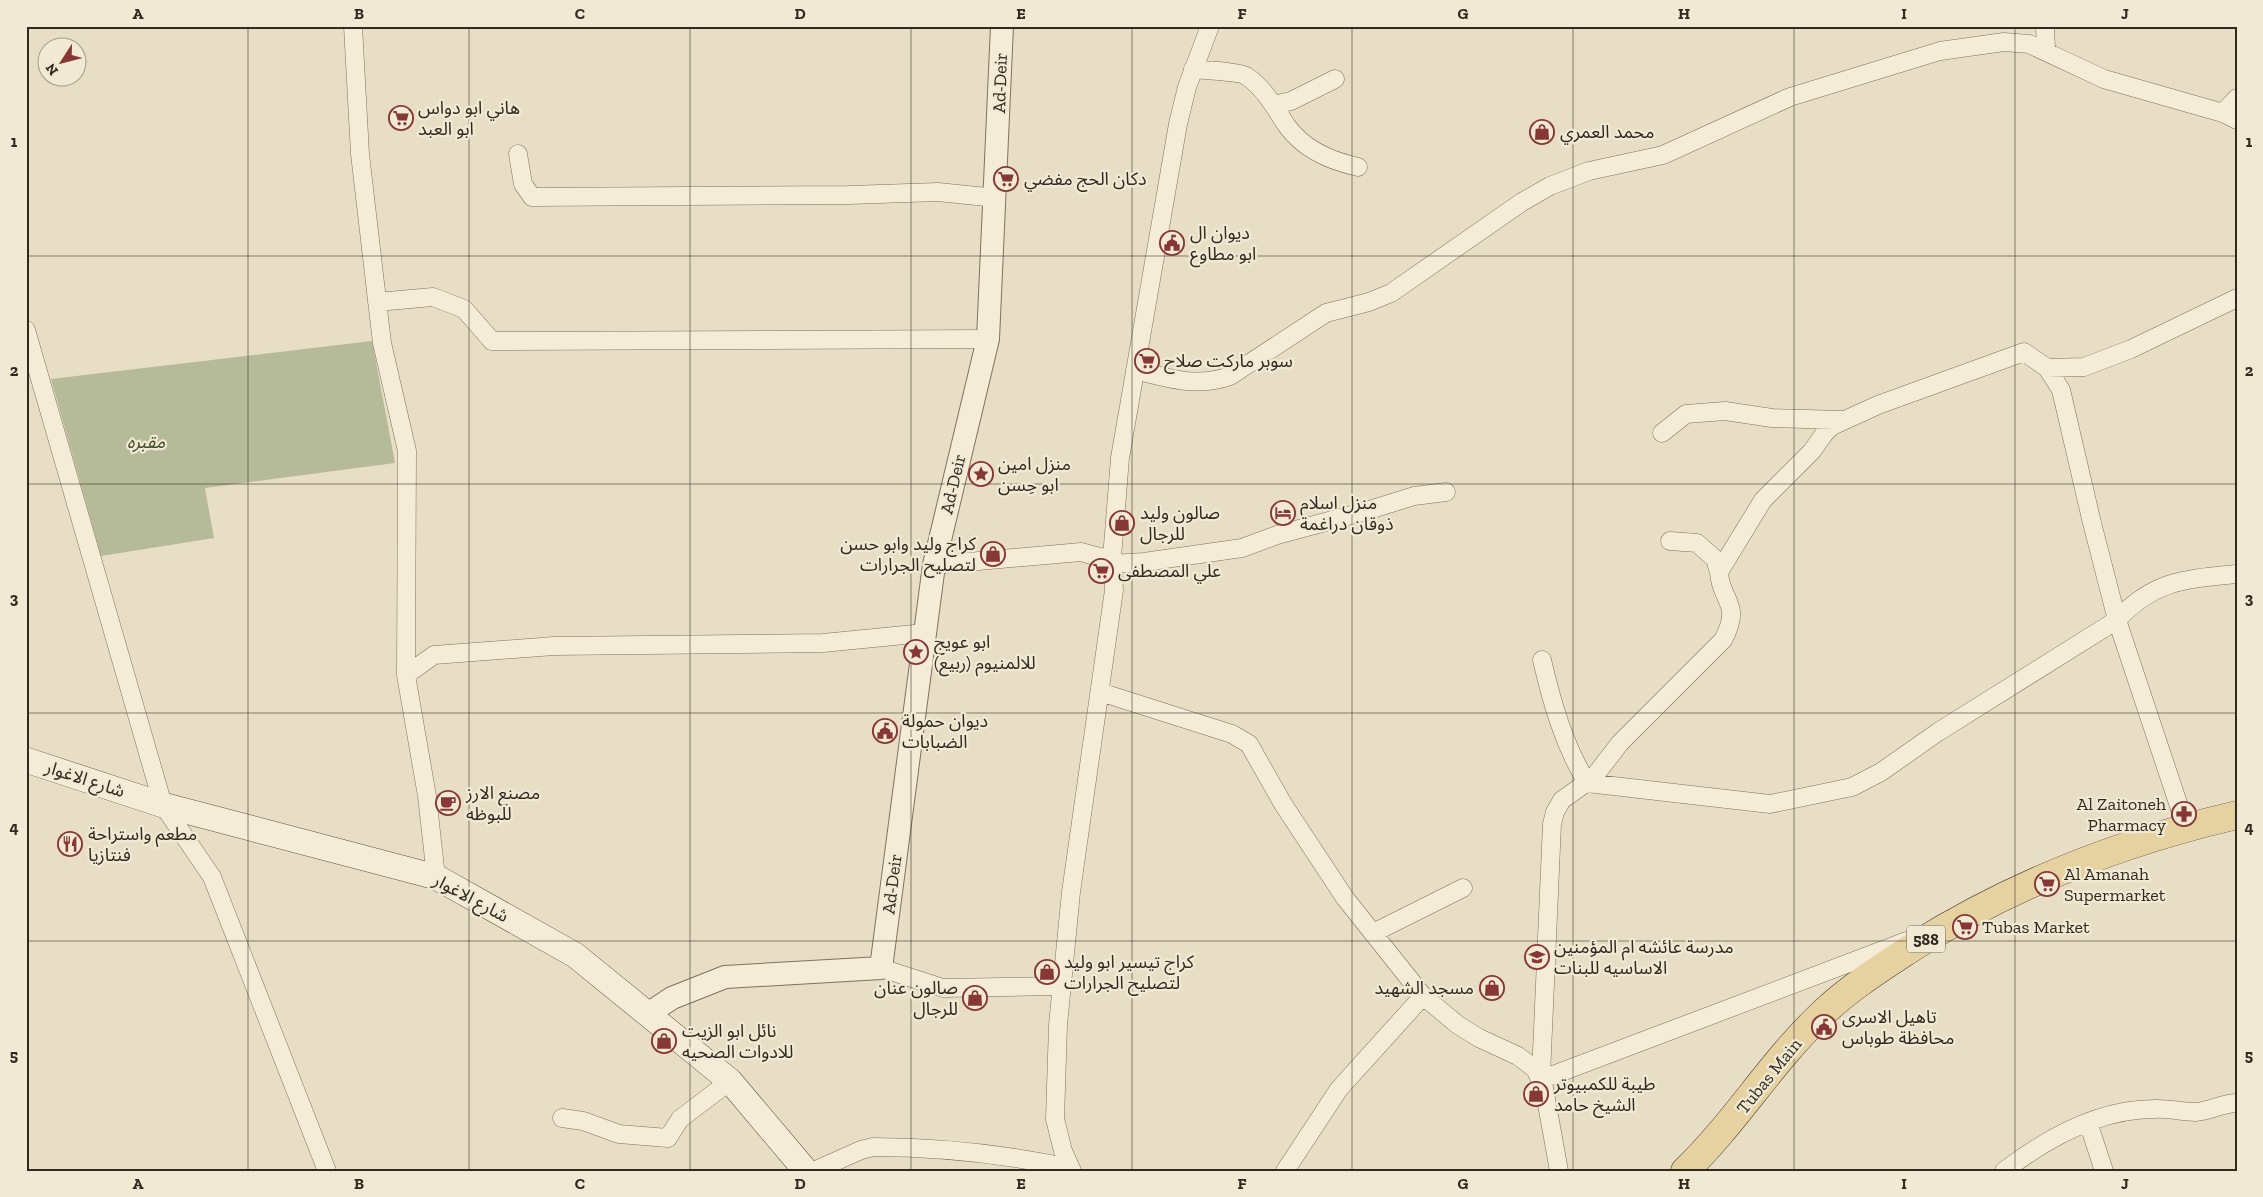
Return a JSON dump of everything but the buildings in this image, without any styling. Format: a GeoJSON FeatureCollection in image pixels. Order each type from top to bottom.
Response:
{"type":"FeatureCollection","features":[{"type":"Feature","properties":{"kind":"main road","name":"شارع الاغوار"},"geometry":{"type":"LineString","coordinates":[[26,760],[163,805],[436,877],[575,955],[730,1081],[806,1171]]}},
{"type":"Feature","properties":{"kind":"main road","name":"Tubas Main"},"geometry":{"type":"LineString","coordinates":[[1685,1171],[1734,1119],[1789,1048],[1822,1014],[1871,974],[1948,925],[2001,897],[2056,872],[2112,850],[2186,827],[2237,815]]}},
{"type":"Feature","properties":{"kind":"street"},"geometry":{"type":"LineString","coordinates":[[353,26],[360,154],[382,343],[407,451],[406,675],[427,796],[436,877]]}},
{"type":"Feature","properties":{"kind":"street","name":"Ad-Deir"},"geometry":{"type":"LineString","coordinates":[[881,968],[934,565],[988,340],[996,198],[1002,26]]}},
{"type":"Feature","properties":{"kind":"street"},"geometry":{"type":"LineString","coordinates":[[1071,1169],[1060,1141],[1055,1106],[1061,986],[1071,892],[1114,590],[1112,561],[1120,458],[1178,124],[1193,69],[1210,26]]}},
{"type":"Feature","properties":{"kind":"street"},"geometry":{"type":"LineString","coordinates":[[2045,26],[2046,50]]}},
{"type":"Feature","properties":{"kind":"street"},"geometry":{"type":"LineString","coordinates":[[1135,370],[1192,383],[1217,380],[1230,376],[1326,313],[1369,302],[1391,293],[1522,202],[1550,186],[1589,171],[1663,155],[1790,97],[1940,51],[2004,42],[2029,44],[2046,50],[2104,79],[2230,116],[2237,98]]}},
{"type":"Feature","properties":{"kind":"street"},"geometry":{"type":"LineString","coordinates":[[1193,69],[1245,75],[1273,105],[1303,144],[1335,162],[1358,168]]}},
{"type":"Feature","properties":{"kind":"street"},"geometry":{"type":"LineString","coordinates":[[1273,105],[1298,98],[1335,79]]}},
{"type":"Feature","properties":{"kind":"street"},"geometry":{"type":"LineString","coordinates":[[518,154],[523,184],[532,197],[849,195],[938,192],[996,198]]}},
{"type":"Feature","properties":{"kind":"street"},"geometry":{"type":"LineString","coordinates":[[377,302],[433,297],[464,310],[492,341],[988,340]]}},
{"type":"Feature","properties":{"kind":"street"},"geometry":{"type":"LineString","coordinates":[[2047,368],[2084,367],[2132,349],[2237,298]]}},
{"type":"Feature","properties":{"kind":"street"},"geometry":{"type":"LineString","coordinates":[[26,330],[163,805],[212,876],[327,1171]]}},
{"type":"Feature","properties":{"kind":"street"},"geometry":{"type":"LineString","coordinates":[[1720,572],[1763,500],[1812,451],[1824,434],[1844,420],[2024,352],[2047,368],[2055,378],[2066,403],[2092,523],[2117,620],[2186,827]]}},
{"type":"Feature","properties":{"kind":"street"},"geometry":{"type":"LineString","coordinates":[[1662,433],[1686,414],[1696,413],[1725,411],[1772,418],[1844,420]]}},
{"type":"Feature","properties":{"kind":"street"},"geometry":{"type":"LineString","coordinates":[[934,565],[1081,552],[1112,561],[1144,562],[1242,548],[1277,535],[1366,512],[1414,496],[1446,492]]}},
{"type":"Feature","properties":{"kind":"street"},"geometry":{"type":"LineString","coordinates":[[1540,1079],[1542,1074],[1552,824],[1555,812],[1562,800],[1587,783],[1600,771],[1620,743],[1723,640],[1728,631],[1731,612],[1730,603],[1720,583],[1720,572],[1715,559],[1697,542],[1670,541]]}},
{"type":"Feature","properties":{"kind":"street"},"geometry":{"type":"LineString","coordinates":[[1587,783],[1770,804],[1852,787],[1881,772],[1938,732],[2117,620],[2132,604],[2152,590],[2175,582],[2237,574]]}},
{"type":"Feature","properties":{"kind":"street"},"geometry":{"type":"LineString","coordinates":[[406,675],[434,655],[536,647],[822,643],[925,633]]}},
{"type":"Feature","properties":{"kind":"street"},"geometry":{"type":"LineString","coordinates":[[1542,660],[1552,703],[1575,762],[1587,783]]}},
{"type":"Feature","properties":{"kind":"street"},"geometry":{"type":"LineString","coordinates":[[1100,692],[1232,734],[1249,744],[1290,816],[1345,898],[1423,996],[1458,1025],[1528,1062],[1544,1088],[1560,1171]]}},
{"type":"Feature","properties":{"kind":"street"},"geometry":{"type":"LineString","coordinates":[[1373,933],[1464,888]]}},
{"type":"Feature","properties":{"kind":"street"},"geometry":{"type":"LineString","coordinates":[[1540,1079],[1948,925]]}},
{"type":"Feature","properties":{"kind":"street"},"geometry":{"type":"LineString","coordinates":[[648,1014],[672,998],[725,977],[881,968],[943,988],[1061,986]]}},
{"type":"Feature","properties":{"kind":"street"},"geometry":{"type":"LineString","coordinates":[[1285,1171],[1338,1089],[1423,996]]}},
{"type":"Feature","properties":{"kind":"street"},"geometry":{"type":"LineString","coordinates":[[562,1118],[583,1121],[619,1134],[668,1138],[680,1119],[730,1081]]}},
{"type":"Feature","properties":{"kind":"street"},"geometry":{"type":"LineString","coordinates":[[2004,1171],[2035,1149],[2088,1122],[2135,1110],[2154,1108],[2197,1112],[2237,1102]]}},
{"type":"Feature","properties":{"kind":"street"},"geometry":{"type":"LineString","coordinates":[[2088,1122],[2104,1171]]}},
{"type":"Feature","properties":{"kind":"street"},"geometry":{"type":"LineString","coordinates":[[814,1171],[861,1150],[873,1147],[962,1150],[1008,1155],[1071,1169]]}},
{"type":"Feature","properties":{"kind":"green space","name":"مقبره"},"geometry":{"type":"Polygon","coordinates":[[[372,341],[395,463],[205,488],[214,538],[101,556],[51,379],[372,341]]]}},
{"type":"Feature","properties":{"kind":"place","name":"هاني ابو دواس ابو العبد"},"geometry":{"type":"Point","coordinates":[401,118]}},
{"type":"Feature","properties":{"kind":"place","name":"محمد العمري"},"geometry":{"type":"Point","coordinates":[1542,132]}},
{"type":"Feature","properties":{"kind":"place","name":"دكان الحج مفضي"},"geometry":{"type":"Point","coordinates":[1006,179]}},
{"type":"Feature","properties":{"kind":"place","name":"ديوان ال ابو مطاوع"},"geometry":{"type":"Point","coordinates":[1172,243]}},
{"type":"Feature","properties":{"kind":"place","name":"سوبر ماركت صلاح"},"geometry":{"type":"Point","coordinates":[1147,361]}},
{"type":"Feature","properties":{"kind":"place","name":"منزل امين ابو حِسن"},"geometry":{"type":"Point","coordinates":[981,474]}},
{"type":"Feature","properties":{"kind":"place","name":"منزل اسلام ذوقان دراغمة"},"geometry":{"type":"Point","coordinates":[1283,513]}},
{"type":"Feature","properties":{"kind":"place","name":"صالون وليد للرجال"},"geometry":{"type":"Point","coordinates":[1122,523]}},
{"type":"Feature","properties":{"kind":"place","name":"كراج وليد وابو حسن لتصليح الجرارات"},"geometry":{"type":"Point","coordinates":[993,554]}},
{"type":"Feature","properties":{"kind":"place","name":"علي المصطفى"},"geometry":{"type":"Point","coordinates":[1101,571]}},
{"type":"Feature","properties":{"kind":"place","name":"ابو عويج للالمنيوم (ربيع)"},"geometry":{"type":"Point","coordinates":[916,652]}},
{"type":"Feature","properties":{"kind":"place","name":"ديوان حمولة الضبابات"},"geometry":{"type":"Point","coordinates":[885,731]}},
{"type":"Feature","properties":{"kind":"place","name":"مصنع الارز للبوظه"},"geometry":{"type":"Point","coordinates":[448,803]}},
{"type":"Feature","properties":{"kind":"place","name":"Al Zaitoneh Pharmacy"},"geometry":{"type":"Point","coordinates":[2184,814]}},
{"type":"Feature","properties":{"kind":"place","name":"مطعم واستراحة فنتازيا"},"geometry":{"type":"Point","coordinates":[70,844]}},
{"type":"Feature","properties":{"kind":"place","name":"Al Amanah Supermarket"},"geometry":{"type":"Point","coordinates":[2047,884]}},
{"type":"Feature","properties":{"kind":"place","name":"Tubas Market"},"geometry":{"type":"Point","coordinates":[1965,927]}},
{"type":"Feature","properties":{"kind":"place","name":"مدرسة عائشه ام المؤمنين الاساسيه للبنات"},"geometry":{"type":"Point","coordinates":[1537,957]}},
{"type":"Feature","properties":{"kind":"place","name":"كراج تيسير ابو وليد لتصليح الجرارات"},"geometry":{"type":"Point","coordinates":[1047,972]}},
{"type":"Feature","properties":{"kind":"place","name":"مسجد الشهيد"},"geometry":{"type":"Point","coordinates":[1492,988]}},
{"type":"Feature","properties":{"kind":"place","name":"صالون عنان للرجال"},"geometry":{"type":"Point","coordinates":[975,998]}},
{"type":"Feature","properties":{"kind":"place","name":"تاهيل الاسرى محافظة طوباس"},"geometry":{"type":"Point","coordinates":[1824,1027]}},
{"type":"Feature","properties":{"kind":"place","name":"نائل ابو الزيت للادوات الصحيه"},"geometry":{"type":"Point","coordinates":[664,1041]}},
{"type":"Feature","properties":{"kind":"place","name":"طيبة للكمبيوتر الشيخ حامد"},"geometry":{"type":"Point","coordinates":[1536,1094]}}]}
